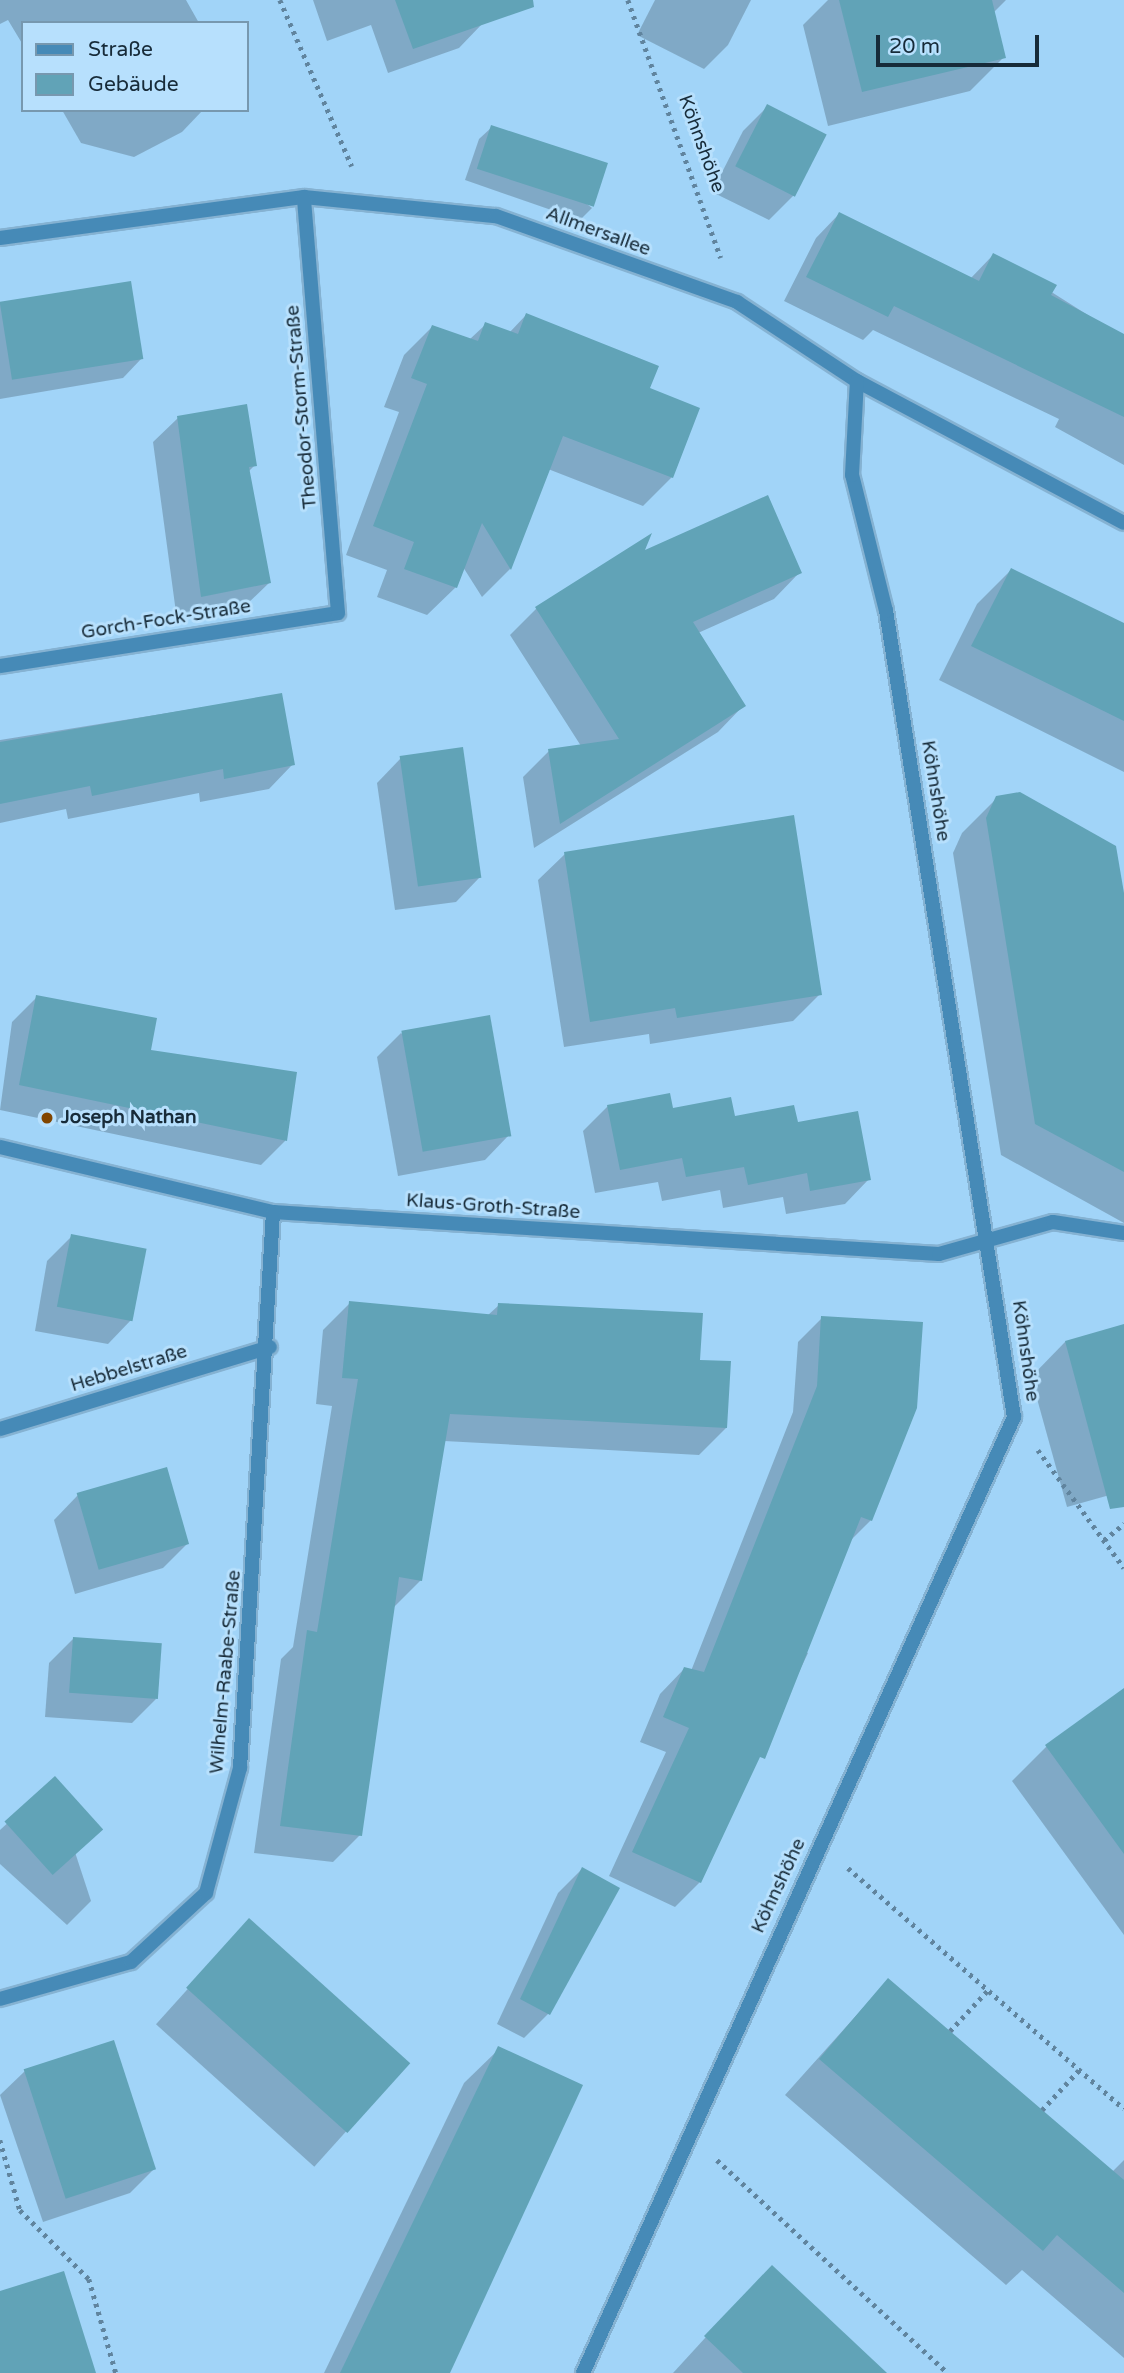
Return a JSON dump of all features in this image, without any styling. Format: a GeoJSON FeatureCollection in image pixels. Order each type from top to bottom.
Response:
{"type":"FeatureCollection","features":[{"type":"Feature","properties":{"kind":"street","name":"Allmersallee"},"geometry":{"type":"LineString","coordinates":[[0,238],[304,197],[496,216],[737,302],[857,382],[1124,523]]}},
{"type":"Feature","properties":{"kind":"street","name":"Theodor-Storm-Straße"},"geometry":{"type":"LineString","coordinates":[[304,197],[338,613]]}},
{"type":"Feature","properties":{"kind":"street","name":"Köhnshöhe"},"geometry":{"type":"LineString","coordinates":[[583,2373],[687,2132],[1014,1417],[886,611],[852,474],[857,382]]}},
{"type":"Feature","properties":{"kind":"street","name":"Gorch-Fock-Straße"},"geometry":{"type":"LineString","coordinates":[[0,666],[338,613]]}},
{"type":"Feature","properties":{"kind":"street","name":"Klaus-Groth-Straße"},"geometry":{"type":"LineString","coordinates":[[0,1147],[273,1212],[939,1254],[1053,1222],[1124,1233]]}},
{"type":"Feature","properties":{"kind":"street","name":"Wilhelm-Raabe-Straße"},"geometry":{"type":"LineString","coordinates":[[0,1999],[131,1962],[206,1893],[240,1768],[270,1347],[273,1212]]}},
{"type":"Feature","properties":{"kind":"street","name":"Hebbelstraße"},"geometry":{"type":"LineString","coordinates":[[0,1429],[270,1347]]}},
{"type":"Feature","properties":{"kind":"path"},"geometry":{"type":"LineString","coordinates":[[280,0],[369,204]]}},
{"type":"Feature","properties":{"kind":"path","name":"Köhnshöhe"},"geometry":{"type":"LineString","coordinates":[[628,0],[737,302]]}},
{"type":"Feature","properties":{"kind":"path"},"geometry":{"type":"LineString","coordinates":[[1014,1417],[1124,1568]]}},
{"type":"Feature","properties":{"kind":"path"},"geometry":{"type":"LineString","coordinates":[[1104,1540],[1124,1524]]}},
{"type":"Feature","properties":{"kind":"path"},"geometry":{"type":"LineString","coordinates":[[820,1842],[1124,2109]]}},
{"type":"Feature","properties":{"kind":"path"},"geometry":{"type":"LineString","coordinates":[[950,2031],[988,1990]]}},
{"type":"Feature","properties":{"kind":"path"},"geometry":{"type":"LineString","coordinates":[[1042,2110],[1079,2070]]}},
{"type":"Feature","properties":{"kind":"path"},"geometry":{"type":"LineString","coordinates":[[687,2132],[948,2373]]}},
{"type":"Feature","properties":{"kind":"path"},"geometry":{"type":"LineString","coordinates":[[0,2140],[20,2210],[89,2279],[116,2373]]}},
{"type":"Feature","properties":{"kind":"building"},"geometry":{"type":"Polygon","coordinates":[[[395,0],[533,0],[534,7],[413,49],[395,0]]]}},
{"type":"Feature","properties":{"kind":"building"},"geometry":{"type":"Polygon","coordinates":[[[839,0],[992,0],[1006,58],[862,92],[839,0]]]}},
{"type":"Feature","properties":{"kind":"building"},"geometry":{"type":"Polygon","coordinates":[[[767,104],[827,134],[795,197],[735,166],[767,104]]]}},
{"type":"Feature","properties":{"kind":"building"},"geometry":{"type":"Polygon","coordinates":[[[491,125],[608,163],[594,207],[477,169],[491,125]]]}},
{"type":"Feature","properties":{"kind":"building"},"geometry":{"type":"Polygon","coordinates":[[[839,212],[979,281],[993,253],[1057,285],[1051,295],[1124,334],[1124,417],[894,306],[888,317],[806,277],[839,212]]]}},
{"type":"Feature","properties":{"kind":"building"},"geometry":{"type":"Polygon","coordinates":[[[131,281],[143,359],[12,380],[0,302],[131,281]]]}},
{"type":"Feature","properties":{"kind":"building"},"geometry":{"type":"Polygon","coordinates":[[[526,313],[659,366],[650,388],[700,408],[673,478],[563,436],[511,570],[482,523],[457,588],[404,569],[414,542],[373,526],[427,384],[411,378],[432,325],[478,341],[485,322],[518,334],[526,313]]]}},
{"type":"Feature","properties":{"kind":"building"},"geometry":{"type":"Polygon","coordinates":[[[247,404],[257,466],[249,467],[271,583],[201,597],[177,416],[247,404]]]}},
{"type":"Feature","properties":{"kind":"building"},"geometry":{"type":"Polygon","coordinates":[[[768,495],[802,573],[693,622],[746,706],[560,824],[548,749],[619,739],[535,607],[652,533],[645,550],[768,495]]]}},
{"type":"Feature","properties":{"kind":"building"},"geometry":{"type":"Polygon","coordinates":[[[1011,568],[1124,623],[1124,721],[971,646],[1011,568]]]}},
{"type":"Feature","properties":{"kind":"building"},"geometry":{"type":"Polygon","coordinates":[[[282,693],[295,765],[224,779],[223,769],[92,796],[90,786],[0,804],[0,742],[282,693]]]}},
{"type":"Feature","properties":{"kind":"building"},"geometry":{"type":"Polygon","coordinates":[[[463,747],[481,878],[418,887],[400,756],[463,747]]]}},
{"type":"Feature","properties":{"kind":"building"},"geometry":{"type":"Polygon","coordinates":[[[1020,792],[1116,846],[1124,893],[1124,1172],[1035,1124],[986,818],[996,796],[1020,792]]]}},
{"type":"Feature","properties":{"kind":"building"},"geometry":{"type":"Polygon","coordinates":[[[794,815],[822,995],[677,1018],[675,1008],[590,1022],[564,852],[794,815]]]}},
{"type":"Feature","properties":{"kind":"building"},"geometry":{"type":"Polygon","coordinates":[[[36,995],[157,1018],[151,1050],[297,1072],[287,1141],[19,1085],[36,995]]]}},
{"type":"Feature","properties":{"kind":"building"},"geometry":{"type":"Polygon","coordinates":[[[490,1015],[511,1136],[423,1152],[401,1031],[490,1015]]]}},
{"type":"Feature","properties":{"kind":"building"},"geometry":{"type":"Polygon","coordinates":[[[670,1093],[673,1108],[731,1097],[735,1116],[794,1105],[798,1122],[858,1111],[871,1180],[810,1191],[807,1173],[748,1185],[744,1167],[686,1177],[682,1158],[620,1170],[607,1105],[670,1093]]]}},
{"type":"Feature","properties":{"kind":"building"},"geometry":{"type":"Polygon","coordinates":[[[71,1234],[147,1249],[132,1321],[57,1307],[71,1234]]]}},
{"type":"Feature","properties":{"kind":"building"},"geometry":{"type":"Polygon","coordinates":[[[349,1301],[497,1315],[498,1303],[703,1313],[700,1360],[731,1361],[727,1428],[450,1414],[422,1581],[399,1577],[362,1836],[280,1826],[307,1630],[317,1632],[358,1379],[342,1378],[349,1301]]]}},
{"type":"Feature","properties":{"kind":"building"},"geometry":{"type":"Polygon","coordinates":[[[821,1316],[923,1322],[917,1408],[872,1521],[861,1517],[765,1759],[760,1757],[701,1883],[632,1852],[689,1728],[663,1717],[684,1667],[704,1672],[817,1386],[821,1316]]]}},
{"type":"Feature","properties":{"kind":"building"},"geometry":{"type":"Polygon","coordinates":[[[1124,1324],[1124,1507],[1110,1509],[1065,1341],[1124,1324]]]}},
{"type":"Feature","properties":{"kind":"building"},"geometry":{"type":"Polygon","coordinates":[[[167,1467],[189,1544],[99,1570],[77,1493],[167,1467]]]}},
{"type":"Feature","properties":{"kind":"building"},"geometry":{"type":"Polygon","coordinates":[[[73,1637],[162,1643],[158,1699],[69,1693],[73,1637]]]}},
{"type":"Feature","properties":{"kind":"building"},"geometry":{"type":"Polygon","coordinates":[[[1124,1688],[1124,1854],[1045,1745],[1124,1688]]]}},
{"type":"Feature","properties":{"kind":"building"},"geometry":{"type":"Polygon","coordinates":[[[55,1776],[103,1830],[53,1875],[4,1822],[55,1776]]]}},
{"type":"Feature","properties":{"kind":"building"},"geometry":{"type":"Polygon","coordinates":[[[582,1867],[620,1888],[550,2015],[520,1999],[582,1867]]]}},
{"type":"Feature","properties":{"kind":"building"},"geometry":{"type":"Polygon","coordinates":[[[249,1918],[410,2063],[347,2133],[186,1988],[249,1918]]]}},
{"type":"Feature","properties":{"kind":"building"},"geometry":{"type":"Polygon","coordinates":[[[888,1978],[1124,2180],[1124,2293],[1057,2235],[1043,2251],[819,2059],[888,1978]]]}},
{"type":"Feature","properties":{"kind":"building"},"geometry":{"type":"Polygon","coordinates":[[[114,2040],[156,2169],[66,2199],[24,2069],[114,2040]]]}},
{"type":"Feature","properties":{"kind":"building"},"geometry":{"type":"Polygon","coordinates":[[[498,2046],[583,2085],[450,2373],[340,2373],[498,2046]]]}},
{"type":"Feature","properties":{"kind":"building"},"geometry":{"type":"Polygon","coordinates":[[[772,2265],[887,2373],[743,2373],[704,2336],[772,2265]]]}},
{"type":"Feature","properties":{"kind":"building"},"geometry":{"type":"Polygon","coordinates":[[[64,2271],[96,2373],[0,2373],[0,2291],[64,2271]]]}},
{"type":"Feature","properties":{"kind":"place","name":"Joseph Nathan"},"geometry":{"type":"Point","coordinates":[47,1118]}}]}
